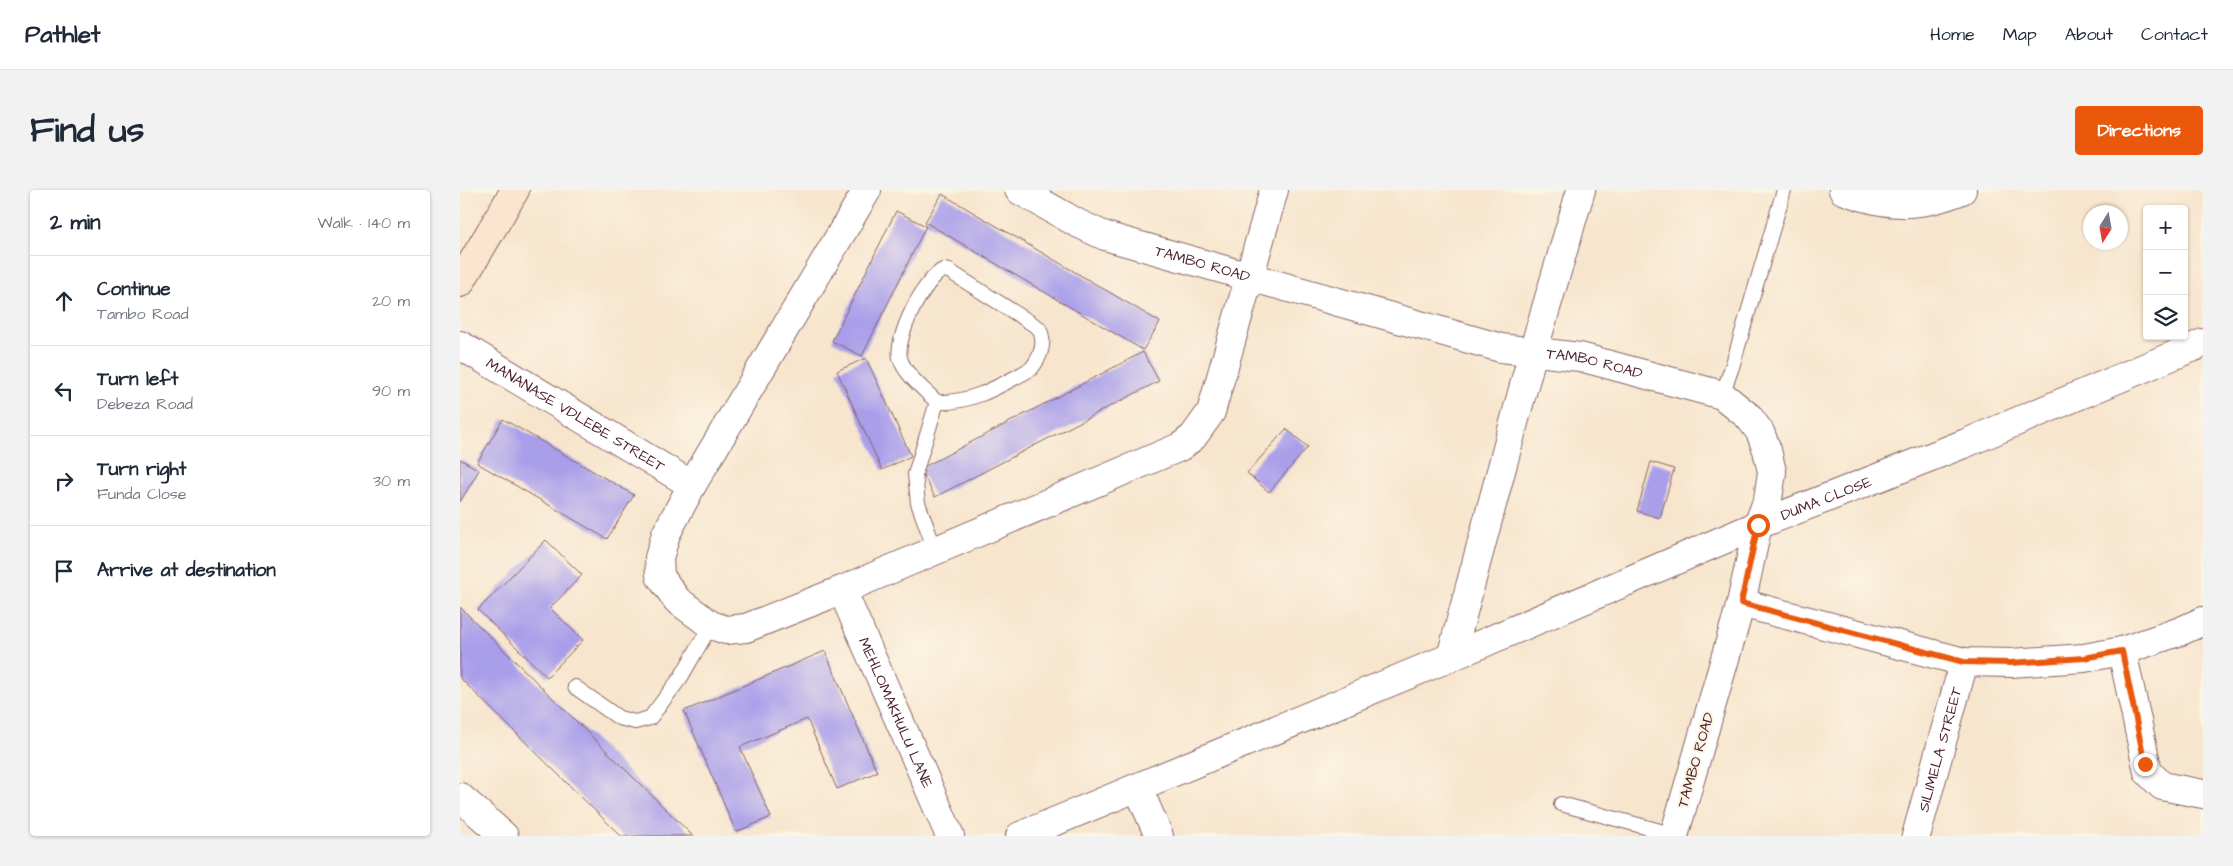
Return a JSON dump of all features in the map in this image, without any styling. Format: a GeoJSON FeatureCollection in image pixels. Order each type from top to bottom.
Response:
{"type":"FeatureCollection","features":[{"type":"Feature","properties":{"kind":"main road"},"geometry":{"type":"LineString","coordinates":[[460,282],[515,190]]}},
{"type":"Feature","properties":{"kind":"street"},"geometry":{"type":"LineString","coordinates":[[867,190],[692,485],[666,534],[659,558],[660,576],[676,600],[711,625],[726,630],[746,628],[842,590],[1180,447],[1192,437],[1211,412],[1274,190]]}},
{"type":"Feature","properties":{"kind":"street","name":"TAMBO ROAD"},"geometry":{"type":"LineString","coordinates":[[1019,190],[1077,224],[1105,236],[1501,348],[1580,357],[1722,395],[1748,417],[1760,432],[1768,450],[1772,472],[1768,499],[1758,525],[1741,603],[1674,836]]}},
{"type":"Feature","properties":{"kind":"street"},"geometry":{"type":"LineString","coordinates":[[1451,657],[1533,352],[1581,190]]}},
{"type":"Feature","properties":{"kind":"street"},"geometry":{"type":"LineString","coordinates":[[1843,190],[1884,203],[1908,204],[1936,200],[1962,190]]}},
{"type":"Feature","properties":{"kind":"street","name":"DUMA CLOSE"},"geometry":{"type":"LineString","coordinates":[[1020,836],[1451,657],[1758,525],[1966,443],[2203,343]]}},
{"type":"Feature","properties":{"kind":"street","name":"MANANASE VDLEBE STREET"},"geometry":{"type":"LineString","coordinates":[[460,345],[692,485]]}},
{"type":"Feature","properties":{"kind":"street","name":"MEHLOMAKHULU LANE"},"geometry":{"type":"LineString","coordinates":[[842,590],[950,836]]}},
{"type":"Feature","properties":{"kind":"street"},"geometry":{"type":"LineString","coordinates":[[1741,603],[1964,662],[2010,663],[2084,658],[2122,651],[2181,631],[2203,620]]}},
{"type":"Feature","properties":{"kind":"street"},"geometry":{"type":"LineString","coordinates":[[2122,651],[2148,772],[2162,786],[2203,794]]}},
{"type":"Feature","properties":{"kind":"street","name":"SILIMELA STREET"},"geometry":{"type":"LineString","coordinates":[[1916,836],[1964,662]]}},
{"type":"Feature","properties":{"kind":"street"},"geometry":{"type":"LineString","coordinates":[[1138,788],[1159,836]]}},
{"type":"Feature","properties":{"kind":"street"},"geometry":{"type":"LineString","coordinates":[[460,797],[504,836]]}},
{"type":"Feature","properties":{"kind":"lane"},"geometry":{"type":"LineString","coordinates":[[1722,395],[1784,190]]}},
{"type":"Feature","properties":{"kind":"lane"},"geometry":{"type":"LineString","coordinates":[[942,270],[949,271],[1039,328],[1043,337],[1037,362],[1031,369],[976,396],[954,403],[937,402],[905,369],[899,348],[904,330],[927,284],[935,274],[942,270]]}},
{"type":"Feature","properties":{"kind":"lane"},"geometry":{"type":"LineString","coordinates":[[935,550],[918,503],[915,474],[937,402]]}},
{"type":"Feature","properties":{"kind":"lane"},"geometry":{"type":"LineString","coordinates":[[575,687],[619,718],[635,722],[650,718],[682,676],[711,625]]}},
{"type":"Feature","properties":{"kind":"lane","name":"TAMBO ROAD"},"geometry":{"type":"LineString","coordinates":[[1561,804],[1674,836]]}},
{"type":"Feature","properties":{"kind":"building"},"geometry":{"type":"Polygon","coordinates":[[[942,194],[1160,322],[1143,350],[925,222],[942,194]]]}},
{"type":"Feature","properties":{"kind":"building"},"geometry":{"type":"Polygon","coordinates":[[[896,211],[926,226],[862,356],[832,341],[896,211]]]}},
{"type":"Feature","properties":{"kind":"building"},"geometry":{"type":"Polygon","coordinates":[[[1143,352],[1159,381],[935,497],[920,469],[1143,352]]]}},
{"type":"Feature","properties":{"kind":"building"},"geometry":{"type":"Polygon","coordinates":[[[866,358],[911,456],[882,470],[837,371],[866,358]]]}},
{"type":"Feature","properties":{"kind":"building"},"geometry":{"type":"Polygon","coordinates":[[[503,419],[634,495],[607,539],[477,463],[503,419]]]}},
{"type":"Feature","properties":{"kind":"building"},"geometry":{"type":"Polygon","coordinates":[[[1286,429],[1308,447],[1269,492],[1247,473],[1286,429]]]}},
{"type":"Feature","properties":{"kind":"building"},"geometry":{"type":"Polygon","coordinates":[[[460,459],[479,470],[460,502],[460,459]]]}},
{"type":"Feature","properties":{"kind":"building"},"geometry":{"type":"Polygon","coordinates":[[[1651,462],[1674,469],[1660,518],[1637,511],[1651,462]]]}},
{"type":"Feature","properties":{"kind":"building"},"geometry":{"type":"Polygon","coordinates":[[[546,540],[582,575],[550,608],[583,640],[547,677],[478,610],[546,540]]]}},
{"type":"Feature","properties":{"kind":"building"},"geometry":{"type":"Polygon","coordinates":[[[460,607],[693,836],[621,836],[460,678],[460,607]]]}},
{"type":"Feature","properties":{"kind":"building"},"geometry":{"type":"Polygon","coordinates":[[[825,651],[877,772],[837,789],[807,719],[740,747],[771,817],[736,832],[684,711],[825,651]]]}},
{"type":"Feature","properties":{"kind":"route"},"geometry":{"type":"LineString","coordinates":[[1758,525],[1741,603],[1964,662],[2010,663],[2084,658],[2122,651],[2145,764]]}}]}
